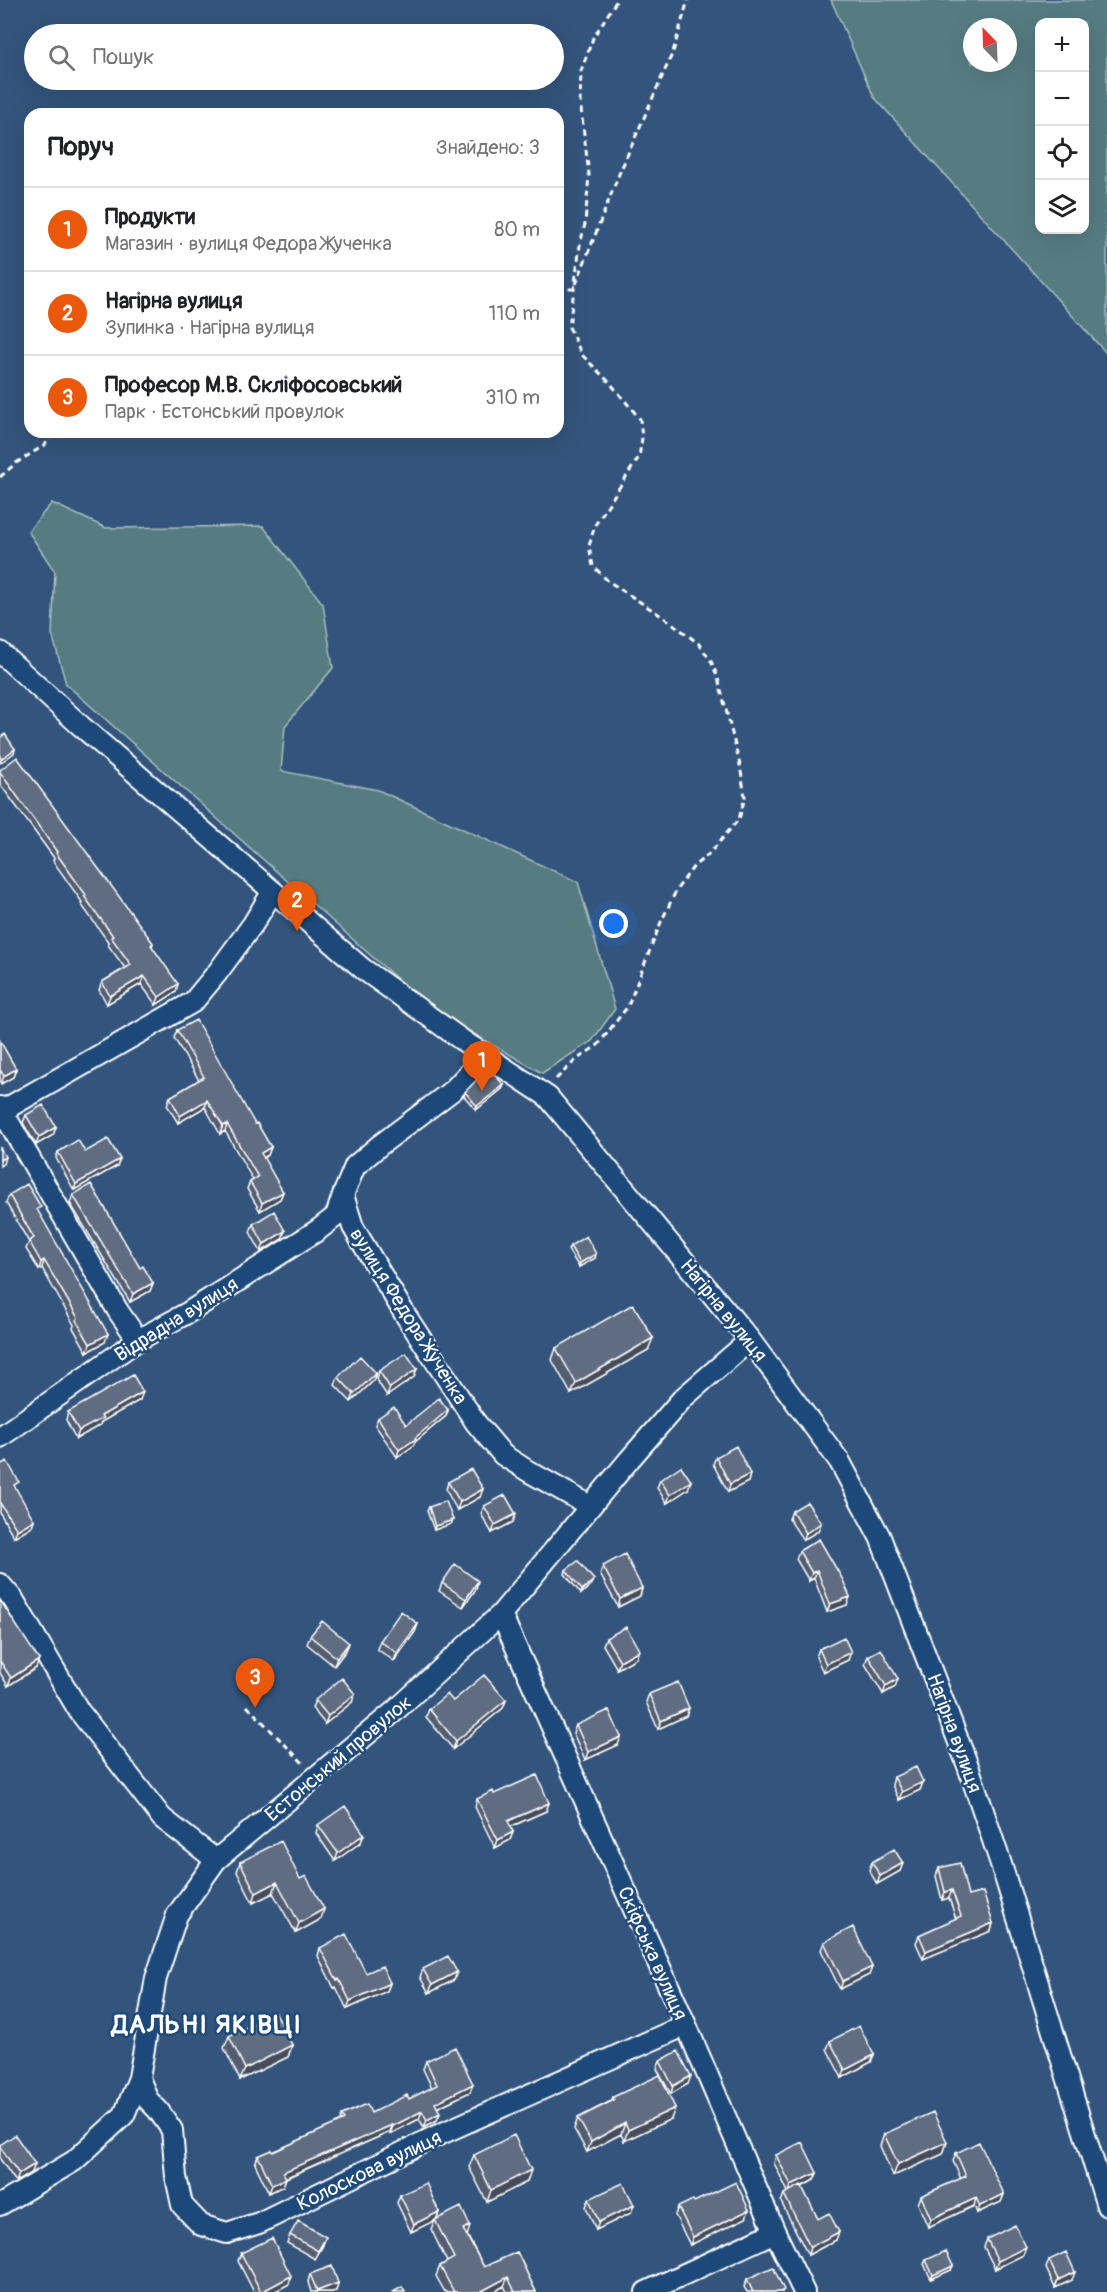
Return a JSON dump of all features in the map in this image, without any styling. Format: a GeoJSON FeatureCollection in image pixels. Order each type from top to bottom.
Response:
{"type":"FeatureCollection","features":[{"type":"Feature","properties":{"kind":"street","name":"Нагірна вулиця"},"geometry":{"type":"LineString","coordinates":[[0,652],[90,734],[363,969],[485,1056],[548,1097],[750,1340],[840,1461],[880,1537],[972,1776],[1107,2206]]}},
{"type":"Feature","properties":{"kind":"street"},"geometry":{"type":"LineString","coordinates":[[138,1340],[118,1311],[1,1110],[193,1002],[253,924],[273,891]]}},
{"type":"Feature","properties":{"kind":"street"},"geometry":{"type":"LineString","coordinates":[[343,1195],[356,1166],[453,1090],[485,1056]]}},
{"type":"Feature","properties":{"kind":"street","name":"Відрадна вулиця"},"geometry":{"type":"LineString","coordinates":[[0,1437],[138,1340],[189,1312],[318,1230],[336,1216],[343,1195]]}},
{"type":"Feature","properties":{"kind":"street","name":"вулиця Федора Жученка"},"geometry":{"type":"LineString","coordinates":[[343,1195],[353,1227],[406,1316],[476,1423],[503,1455],[591,1506]]}},
{"type":"Feature","properties":{"kind":"street","name":"Естонський провулок"},"geometry":{"type":"LineString","coordinates":[[0,2205],[74,2161],[124,2115],[139,2078],[156,1978],[177,1915],[216,1860],[396,1710],[501,1614],[683,1398],[750,1340]]}},
{"type":"Feature","properties":{"kind":"street"},"geometry":{"type":"LineString","coordinates":[[0,1584],[13,1599],[80,1711],[162,1818],[216,1860]]}},
{"type":"Feature","properties":{"kind":"street","name":"Скіфська вулиця"},"geometry":{"type":"LineString","coordinates":[[501,1614],[686,2025],[775,2232],[804,2292]]}},
{"type":"Feature","properties":{"kind":"street","name":"Колоскова вулиця"},"geometry":{"type":"LineString","coordinates":[[139,2078],[148,2100],[172,2130],[176,2177],[182,2205],[201,2225],[227,2233],[258,2223],[434,2137],[686,2025]]}},
{"type":"Feature","properties":{"kind":"street"},"geometry":{"type":"LineString","coordinates":[[646,2292],[775,2232]]}},
{"type":"Feature","properties":{"kind":"path"},"geometry":{"type":"LineString","coordinates":[[548,1097],[557,1076],[598,1045],[628,1005],[661,922],[677,889],[694,866],[709,854],[739,819],[745,797],[740,765],[718,678],[711,661],[699,644],[672,623],[608,581],[593,566],[589,546],[595,525],[639,458],[642,438],[640,418],[611,384],[582,356],[569,327],[585,224],[589,175],[580,101],[581,70],[593,38],[617,0]]}},
{"type":"Feature","properties":{"kind":"path"},"geometry":{"type":"LineString","coordinates":[[574,289],[619,174],[673,52],[688,0]]}},
{"type":"Feature","properties":{"kind":"path"},"geometry":{"type":"LineString","coordinates":[[564,289],[574,289]]}},
{"type":"Feature","properties":{"kind":"path"},"geometry":{"type":"LineString","coordinates":[[0,477],[16,463],[45,445],[49,438]]}},
{"type":"Feature","properties":{"kind":"path"},"geometry":{"type":"LineString","coordinates":[[247,1706],[316,1776]]}},
{"type":"Feature","properties":{"kind":"green space"},"geometry":{"type":"Polygon","coordinates":[[[831,0],[1107,0],[1107,354],[874,97],[831,0]]]}},
{"type":"Feature","properties":{"kind":"green space"},"geometry":{"type":"Polygon","coordinates":[[[52,503],[106,528],[263,526],[323,604],[333,668],[285,726],[281,771],[378,790],[578,882],[615,1009],[592,1041],[542,1073],[431,1009],[66,684],[52,634],[55,572],[28,531],[52,503]]]}},
{"type":"Feature","properties":{"kind":"building"},"geometry":{"type":"Polygon","coordinates":[[[5,734],[15,749],[1,759],[0,738],[5,734]]]}},
{"type":"Feature","properties":{"kind":"building"},"geometry":{"type":"Polygon","coordinates":[[[17,757],[153,943],[151,945],[178,984],[159,997],[144,976],[110,996],[102,982],[131,965],[57,852],[0,772],[17,757]]]}},
{"type":"Feature","properties":{"kind":"building"},"geometry":{"type":"Polygon","coordinates":[[[196,1020],[255,1124],[257,1123],[271,1147],[261,1153],[283,1192],[262,1203],[250,1182],[258,1177],[227,1124],[223,1126],[207,1100],[180,1116],[170,1097],[204,1077],[177,1030],[196,1020]]]}},
{"type":"Feature","properties":{"kind":"building"},"geometry":{"type":"Polygon","coordinates":[[[0,1041],[16,1069],[4,1076],[0,1070],[0,1041]]]}},
{"type":"Feature","properties":{"kind":"building"},"geometry":{"type":"Polygon","coordinates":[[[488,1068],[504,1085],[477,1106],[465,1092],[488,1068]]]}},
{"type":"Feature","properties":{"kind":"building"},"geometry":{"type":"Polygon","coordinates":[[[43,1105],[56,1127],[39,1137],[26,1115],[43,1105]]]}},
{"type":"Feature","properties":{"kind":"building"},"geometry":{"type":"Polygon","coordinates":[[[108,1139],[120,1159],[76,1184],[58,1152],[78,1140],[85,1152],[108,1139]]]}},
{"type":"Feature","properties":{"kind":"building"},"geometry":{"type":"Polygon","coordinates":[[[0,1147],[5,1157],[0,1160],[0,1147]]]}},
{"type":"Feature","properties":{"kind":"building"},"geometry":{"type":"Polygon","coordinates":[[[27,1184],[41,1207],[37,1209],[108,1334],[90,1344],[76,1320],[78,1318],[44,1260],[41,1262],[29,1241],[34,1238],[9,1195],[27,1184]]]}},
{"type":"Feature","properties":{"kind":"building"},"geometry":{"type":"Polygon","coordinates":[[[91,1184],[140,1268],[143,1266],[153,1283],[133,1294],[73,1195],[91,1184]]]}},
{"type":"Feature","properties":{"kind":"building"},"geometry":{"type":"Polygon","coordinates":[[[274,1211],[285,1231],[264,1244],[253,1224],[274,1211]]]}},
{"type":"Feature","properties":{"kind":"building"},"geometry":{"type":"Polygon","coordinates":[[[586,1236],[596,1254],[580,1263],[570,1246],[586,1236]]]}},
{"type":"Feature","properties":{"kind":"building"},"geometry":{"type":"Polygon","coordinates":[[[633,1304],[653,1338],[576,1383],[556,1348],[633,1304]]]}},
{"type":"Feature","properties":{"kind":"building"},"geometry":{"type":"Polygon","coordinates":[[[406,1353],[417,1369],[390,1388],[379,1371],[406,1353]]]}},
{"type":"Feature","properties":{"kind":"building"},"geometry":{"type":"Polygon","coordinates":[[[360,1356],[376,1373],[354,1394],[338,1377],[360,1356]]]}},
{"type":"Feature","properties":{"kind":"building"},"geometry":{"type":"Polygon","coordinates":[[[133,1375],[143,1392],[79,1431],[68,1412],[133,1375]]]}},
{"type":"Feature","properties":{"kind":"building"},"geometry":{"type":"Polygon","coordinates":[[[439,1398],[448,1410],[416,1439],[399,1450],[378,1418],[394,1407],[406,1425],[439,1398]]]}},
{"type":"Feature","properties":{"kind":"building"},"geometry":{"type":"Polygon","coordinates":[[[736,1446],[750,1474],[730,1484],[716,1457],[736,1446]]]}},
{"type":"Feature","properties":{"kind":"building"},"geometry":{"type":"Polygon","coordinates":[[[7,1461],[19,1482],[14,1485],[34,1520],[17,1530],[0,1503],[0,1465],[7,1461]]]}},
{"type":"Feature","properties":{"kind":"building"},"geometry":{"type":"Polygon","coordinates":[[[681,1466],[691,1481],[670,1495],[660,1480],[681,1466]]]}},
{"type":"Feature","properties":{"kind":"building"},"geometry":{"type":"Polygon","coordinates":[[[471,1469],[483,1489],[460,1502],[448,1482],[471,1469]]]}},
{"type":"Feature","properties":{"kind":"building"},"geometry":{"type":"Polygon","coordinates":[[[505,1495],[516,1514],[495,1525],[484,1506],[505,1495]]]}},
{"type":"Feature","properties":{"kind":"building"},"geometry":{"type":"Polygon","coordinates":[[[446,1501],[453,1520],[435,1526],[429,1507],[446,1501]]]}},
{"type":"Feature","properties":{"kind":"building"},"geometry":{"type":"Polygon","coordinates":[[[807,1502],[821,1523],[806,1533],[792,1511],[807,1502]]]}},
{"type":"Feature","properties":{"kind":"building"},"geometry":{"type":"Polygon","coordinates":[[[819,1539],[843,1580],[850,1597],[830,1604],[817,1570],[812,1573],[799,1551],[819,1539]]]}},
{"type":"Feature","properties":{"kind":"building"},"geometry":{"type":"Polygon","coordinates":[[[625,1554],[642,1588],[620,1599],[603,1566],[625,1554]]]}},
{"type":"Feature","properties":{"kind":"building"},"geometry":{"type":"Polygon","coordinates":[[[578,1561],[594,1580],[582,1590],[566,1570],[578,1561]]]}},
{"type":"Feature","properties":{"kind":"building"},"geometry":{"type":"Polygon","coordinates":[[[455,1564],[478,1581],[466,1599],[442,1583],[455,1564]]]}},
{"type":"Feature","properties":{"kind":"building"},"geometry":{"type":"Polygon","coordinates":[[[0,1600],[39,1660],[11,1678],[0,1661],[0,1600]]]}},
{"type":"Feature","properties":{"kind":"building"},"geometry":{"type":"Polygon","coordinates":[[[401,1611],[418,1624],[397,1653],[380,1641],[401,1611]]]}},
{"type":"Feature","properties":{"kind":"building"},"geometry":{"type":"Polygon","coordinates":[[[322,1621],[349,1643],[337,1658],[310,1636],[322,1621]]]}},
{"type":"Feature","properties":{"kind":"building"},"geometry":{"type":"Polygon","coordinates":[[[626,1627],[639,1650],[620,1661],[606,1638],[626,1627]]]}},
{"type":"Feature","properties":{"kind":"building"},"geometry":{"type":"Polygon","coordinates":[[[844,1637],[851,1652],[826,1664],[819,1649],[844,1637]]]}},
{"type":"Feature","properties":{"kind":"building"},"geometry":{"type":"Polygon","coordinates":[[[881,1649],[898,1679],[886,1686],[868,1656],[881,1649]]]}},
{"type":"Feature","properties":{"kind":"building"},"geometry":{"type":"Polygon","coordinates":[[[484,1675],[506,1700],[456,1741],[429,1709],[447,1694],[453,1701],[484,1675]]]}},
{"type":"Feature","properties":{"kind":"building"},"geometry":{"type":"Polygon","coordinates":[[[342,1678],[355,1694],[328,1716],[315,1700],[342,1678]]]}},
{"type":"Feature","properties":{"kind":"building"},"geometry":{"type":"Polygon","coordinates":[[[678,1682],[689,1708],[661,1721],[649,1694],[678,1682]]]}},
{"type":"Feature","properties":{"kind":"building"},"geometry":{"type":"Polygon","coordinates":[[[609,1710],[621,1737],[588,1752],[576,1725],[609,1710]]]}},
{"type":"Feature","properties":{"kind":"building"},"geometry":{"type":"Polygon","coordinates":[[[916,1767],[923,1782],[902,1792],[894,1777],[916,1767]]]}},
{"type":"Feature","properties":{"kind":"building"},"geometry":{"type":"Polygon","coordinates":[[[537,1775],[549,1803],[508,1821],[513,1832],[498,1840],[477,1799],[537,1775]]]}},
{"type":"Feature","properties":{"kind":"building"},"geometry":{"type":"Polygon","coordinates":[[[345,1806],[364,1834],[338,1853],[318,1825],[345,1806]]]}},
{"type":"Feature","properties":{"kind":"building"},"geometry":{"type":"Polygon","coordinates":[[[281,1841],[300,1879],[306,1876],[324,1909],[299,1923],[277,1882],[256,1893],[240,1862],[281,1841]]]}},
{"type":"Feature","properties":{"kind":"building"},"geometry":{"type":"Polygon","coordinates":[[[894,1849],[903,1863],[880,1876],[872,1862],[894,1849]]]}},
{"type":"Feature","properties":{"kind":"building"},"geometry":{"type":"Polygon","coordinates":[[[960,1863],[968,1896],[983,1892],[993,1923],[926,1951],[919,1935],[961,1916],[952,1890],[945,1892],[939,1868],[960,1863]]]}},
{"type":"Feature","properties":{"kind":"building"},"geometry":{"type":"Polygon","coordinates":[[[853,1927],[872,1967],[843,1981],[824,1942],[853,1927]]]}},
{"type":"Feature","properties":{"kind":"building"},"geometry":{"type":"Polygon","coordinates":[[[346,1934],[366,1973],[382,1966],[390,1983],[350,2001],[320,1948],[346,1934]]]}},
{"type":"Feature","properties":{"kind":"building"},"geometry":{"type":"Polygon","coordinates":[[[448,1956],[457,1972],[432,1985],[423,1969],[448,1956]]]}},
{"type":"Feature","properties":{"kind":"building"},"geometry":{"type":"Polygon","coordinates":[[[276,2013],[292,2045],[245,2069],[229,2036],[276,2013]]]}},
{"type":"Feature","properties":{"kind":"building"},"geometry":{"type":"Polygon","coordinates":[[[859,2026],[874,2055],[845,2070],[830,2041],[859,2026]]]}},
{"type":"Feature","properties":{"kind":"building"},"geometry":{"type":"Polygon","coordinates":[[[455,2047],[473,2084],[435,2103],[440,2113],[427,2120],[422,2111],[393,2126],[283,2172],[286,2178],[272,2185],[258,2156],[272,2150],[273,2152],[344,2120],[342,2115],[367,2104],[371,2113],[407,2095],[409,2099],[437,2085],[426,2061],[455,2047]]]}},
{"type":"Feature","properties":{"kind":"building"},"geometry":{"type":"Polygon","coordinates":[[[678,2051],[691,2076],[673,2086],[660,2061],[678,2051]]]}},
{"type":"Feature","properties":{"kind":"building"},"geometry":{"type":"Polygon","coordinates":[[[660,2075],[675,2108],[628,2130],[625,2123],[591,2142],[578,2118],[614,2100],[613,2097],[660,2075]]]}},
{"type":"Feature","properties":{"kind":"building"},"geometry":{"type":"Polygon","coordinates":[[[933,2112],[947,2142],[898,2164],[884,2134],[933,2112]]]}},
{"type":"Feature","properties":{"kind":"building"},"geometry":{"type":"Polygon","coordinates":[[[15,2135],[35,2164],[19,2174],[0,2147],[15,2135]]]}},
{"type":"Feature","properties":{"kind":"building"},"geometry":{"type":"Polygon","coordinates":[[[514,2135],[531,2170],[491,2190],[474,2155],[514,2135]]]}},
{"type":"Feature","properties":{"kind":"building"},"geometry":{"type":"Polygon","coordinates":[[[802,2142],[817,2173],[791,2185],[776,2155],[802,2142]]]}},
{"type":"Feature","properties":{"kind":"building"},"geometry":{"type":"Polygon","coordinates":[[[979,2142],[1004,2194],[980,2206],[976,2198],[931,2219],[921,2196],[966,2176],[956,2153],[979,2142]]]}},
{"type":"Feature","properties":{"kind":"building"},"geometry":{"type":"Polygon","coordinates":[[[736,2182],[749,2210],[693,2237],[678,2207],[736,2182]]]}},
{"type":"Feature","properties":{"kind":"building"},"geometry":{"type":"Polygon","coordinates":[[[426,2183],[439,2212],[414,2224],[400,2195],[426,2183]]]}},
{"type":"Feature","properties":{"kind":"building"},"geometry":{"type":"Polygon","coordinates":[[[623,2183],[634,2205],[599,2222],[589,2199],[623,2183]]]}},
{"type":"Feature","properties":{"kind":"building"},"geometry":{"type":"Polygon","coordinates":[[[801,2185],[818,2219],[829,2213],[839,2232],[810,2247],[784,2194],[801,2185]]]}},
{"type":"Feature","properties":{"kind":"building"},"geometry":{"type":"Polygon","coordinates":[[[461,2207],[470,2226],[463,2229],[484,2267],[517,2252],[536,2292],[515,2292],[508,2277],[480,2292],[454,2292],[440,2266],[454,2258],[435,2220],[461,2207]]]}},
{"type":"Feature","properties":{"kind":"building"},"geometry":{"type":"Polygon","coordinates":[[[298,2221],[326,2237],[318,2251],[290,2235],[298,2221]]]}},
{"type":"Feature","properties":{"kind":"building"},"geometry":{"type":"Polygon","coordinates":[[[1015,2225],[1026,2247],[998,2261],[987,2239],[1015,2225]]]}},
{"type":"Feature","properties":{"kind":"building"},"geometry":{"type":"Polygon","coordinates":[[[272,2238],[291,2276],[261,2292],[241,2253],[272,2238]]]}},
{"type":"Feature","properties":{"kind":"building"},"geometry":{"type":"Polygon","coordinates":[[[946,2251],[953,2266],[933,2275],[926,2260],[946,2251]]]}},
{"type":"Feature","properties":{"kind":"building"},"geometry":{"type":"Polygon","coordinates":[[[1066,2252],[1075,2272],[1058,2280],[1049,2260],[1066,2252]]]}},
{"type":"Feature","properties":{"kind":"building"},"geometry":{"type":"Polygon","coordinates":[[[332,2266],[338,2283],[317,2291],[310,2274],[332,2266]]]}},
{"type":"Feature","properties":{"kind":"building"},"geometry":{"type":"Polygon","coordinates":[[[773,2267],[784,2290],[753,2292],[747,2279],[773,2267]]]}},
{"type":"Feature","properties":{"kind":"building"},"geometry":{"type":"Polygon","coordinates":[[[402,2287],[405,2292],[393,2292],[402,2287]]]}},
{"type":"Feature","properties":{"kind":"place","name":"Нагірна вулиця"},"geometry":{"type":"Point","coordinates":[297,931]}},
{"type":"Feature","properties":{"kind":"place","name":"Продукти"},"geometry":{"type":"Point","coordinates":[482,1091]}},
{"type":"Feature","properties":{"kind":"place","name":"Професор М.В. Скліфосовський"},"geometry":{"type":"Point","coordinates":[255,1708]}},
{"type":"Feature","properties":{"kind":"district","name":"ДАЛЬНІ ЯКІВЦІ"},"geometry":{"type":"Point","coordinates":[207,2024]}}]}
